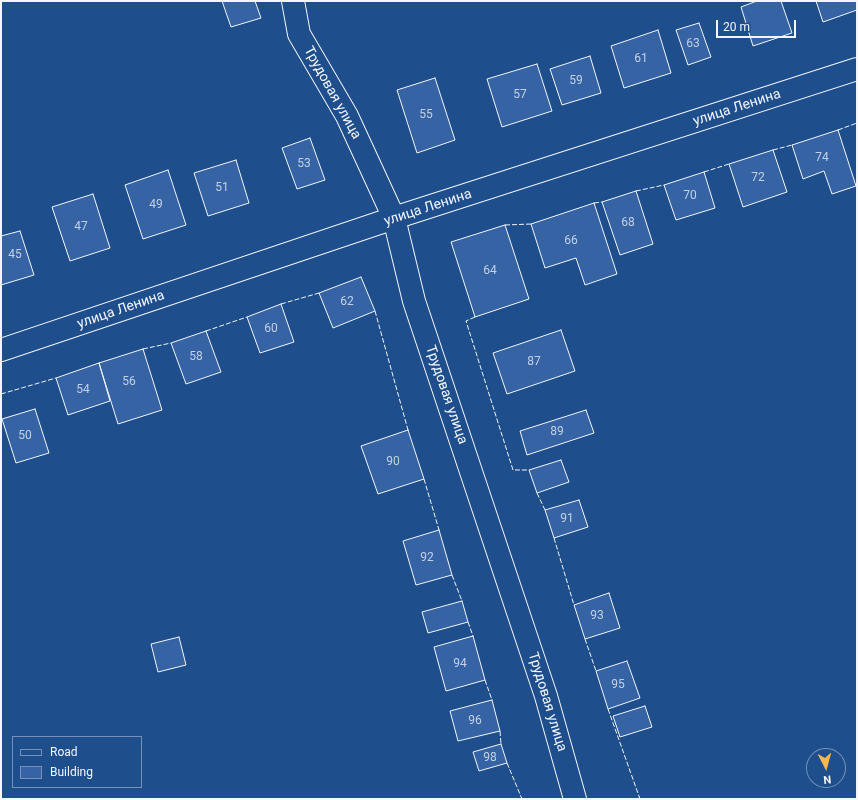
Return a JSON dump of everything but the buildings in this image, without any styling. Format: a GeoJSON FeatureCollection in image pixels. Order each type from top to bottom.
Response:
{"type":"FeatureCollection","features":[{"type":"Feature","properties":{"kind":"main road","name":"Трудовая улица"},"geometry":{"type":"LineString","coordinates":[[293,1],[300,34],[347,116],[394,218],[414,301],[546,696],[575,799]]}},
{"type":"Feature","properties":{"kind":"main road","name":"улица Ленина"},"geometry":{"type":"LineString","coordinates":[[1,350],[394,218],[857,69]]}},
{"type":"Feature","properties":{"kind":"fence"},"geometry":{"type":"LineString","coordinates":[[838,130],[857,123]]}},
{"type":"Feature","properties":{"kind":"fence"},"geometry":{"type":"LineString","coordinates":[[773,150],[792,145]]}},
{"type":"Feature","properties":{"kind":"fence"},"geometry":{"type":"LineString","coordinates":[[704,172],[729,164]]}},
{"type":"Feature","properties":{"kind":"fence"},"geometry":{"type":"LineString","coordinates":[[636,191],[664,185]]}},
{"type":"Feature","properties":{"kind":"fence"},"geometry":{"type":"LineString","coordinates":[[594,203],[602,202]]}},
{"type":"Feature","properties":{"kind":"fence"},"geometry":{"type":"LineString","coordinates":[[505,225],[531,224]]}},
{"type":"Feature","properties":{"kind":"fence"},"geometry":{"type":"LineString","coordinates":[[281,304],[319,293]]}},
{"type":"Feature","properties":{"kind":"fence"},"geometry":{"type":"LineString","coordinates":[[375,311],[408,430]]}},
{"type":"Feature","properties":{"kind":"fence"},"geometry":{"type":"LineString","coordinates":[[206,331],[247,317]]}},
{"type":"Feature","properties":{"kind":"fence"},"geometry":{"type":"LineString","coordinates":[[475,317],[466,321],[513,470],[529,470]]}},
{"type":"Feature","properties":{"kind":"fence"},"geometry":{"type":"LineString","coordinates":[[143,349],[171,343]]}},
{"type":"Feature","properties":{"kind":"fence"},"geometry":{"type":"LineString","coordinates":[[1,394],[56,378]]}},
{"type":"Feature","properties":{"kind":"fence"},"geometry":{"type":"LineString","coordinates":[[424,479],[439,530]]}},
{"type":"Feature","properties":{"kind":"fence"},"geometry":{"type":"LineString","coordinates":[[537,493],[545,510]]}},
{"type":"Feature","properties":{"kind":"fence"},"geometry":{"type":"LineString","coordinates":[[554,538],[574,605]]}},
{"type":"Feature","properties":{"kind":"fence"},"geometry":{"type":"LineString","coordinates":[[452,575],[462,601]]}},
{"type":"Feature","properties":{"kind":"fence"},"geometry":{"type":"LineString","coordinates":[[468,622],[473,636]]}},
{"type":"Feature","properties":{"kind":"fence"},"geometry":{"type":"LineString","coordinates":[[585,639],[596,671]]}},
{"type":"Feature","properties":{"kind":"fence"},"geometry":{"type":"LineString","coordinates":[[485,680],[492,700]]}},
{"type":"Feature","properties":{"kind":"fence"},"geometry":{"type":"LineString","coordinates":[[608,709],[640,799]]}},
{"type":"Feature","properties":{"kind":"fence"},"geometry":{"type":"LineString","coordinates":[[500,731],[501,744]]}},
{"type":"Feature","properties":{"kind":"fence"},"geometry":{"type":"LineString","coordinates":[[507,763],[522,799]]}}]}
